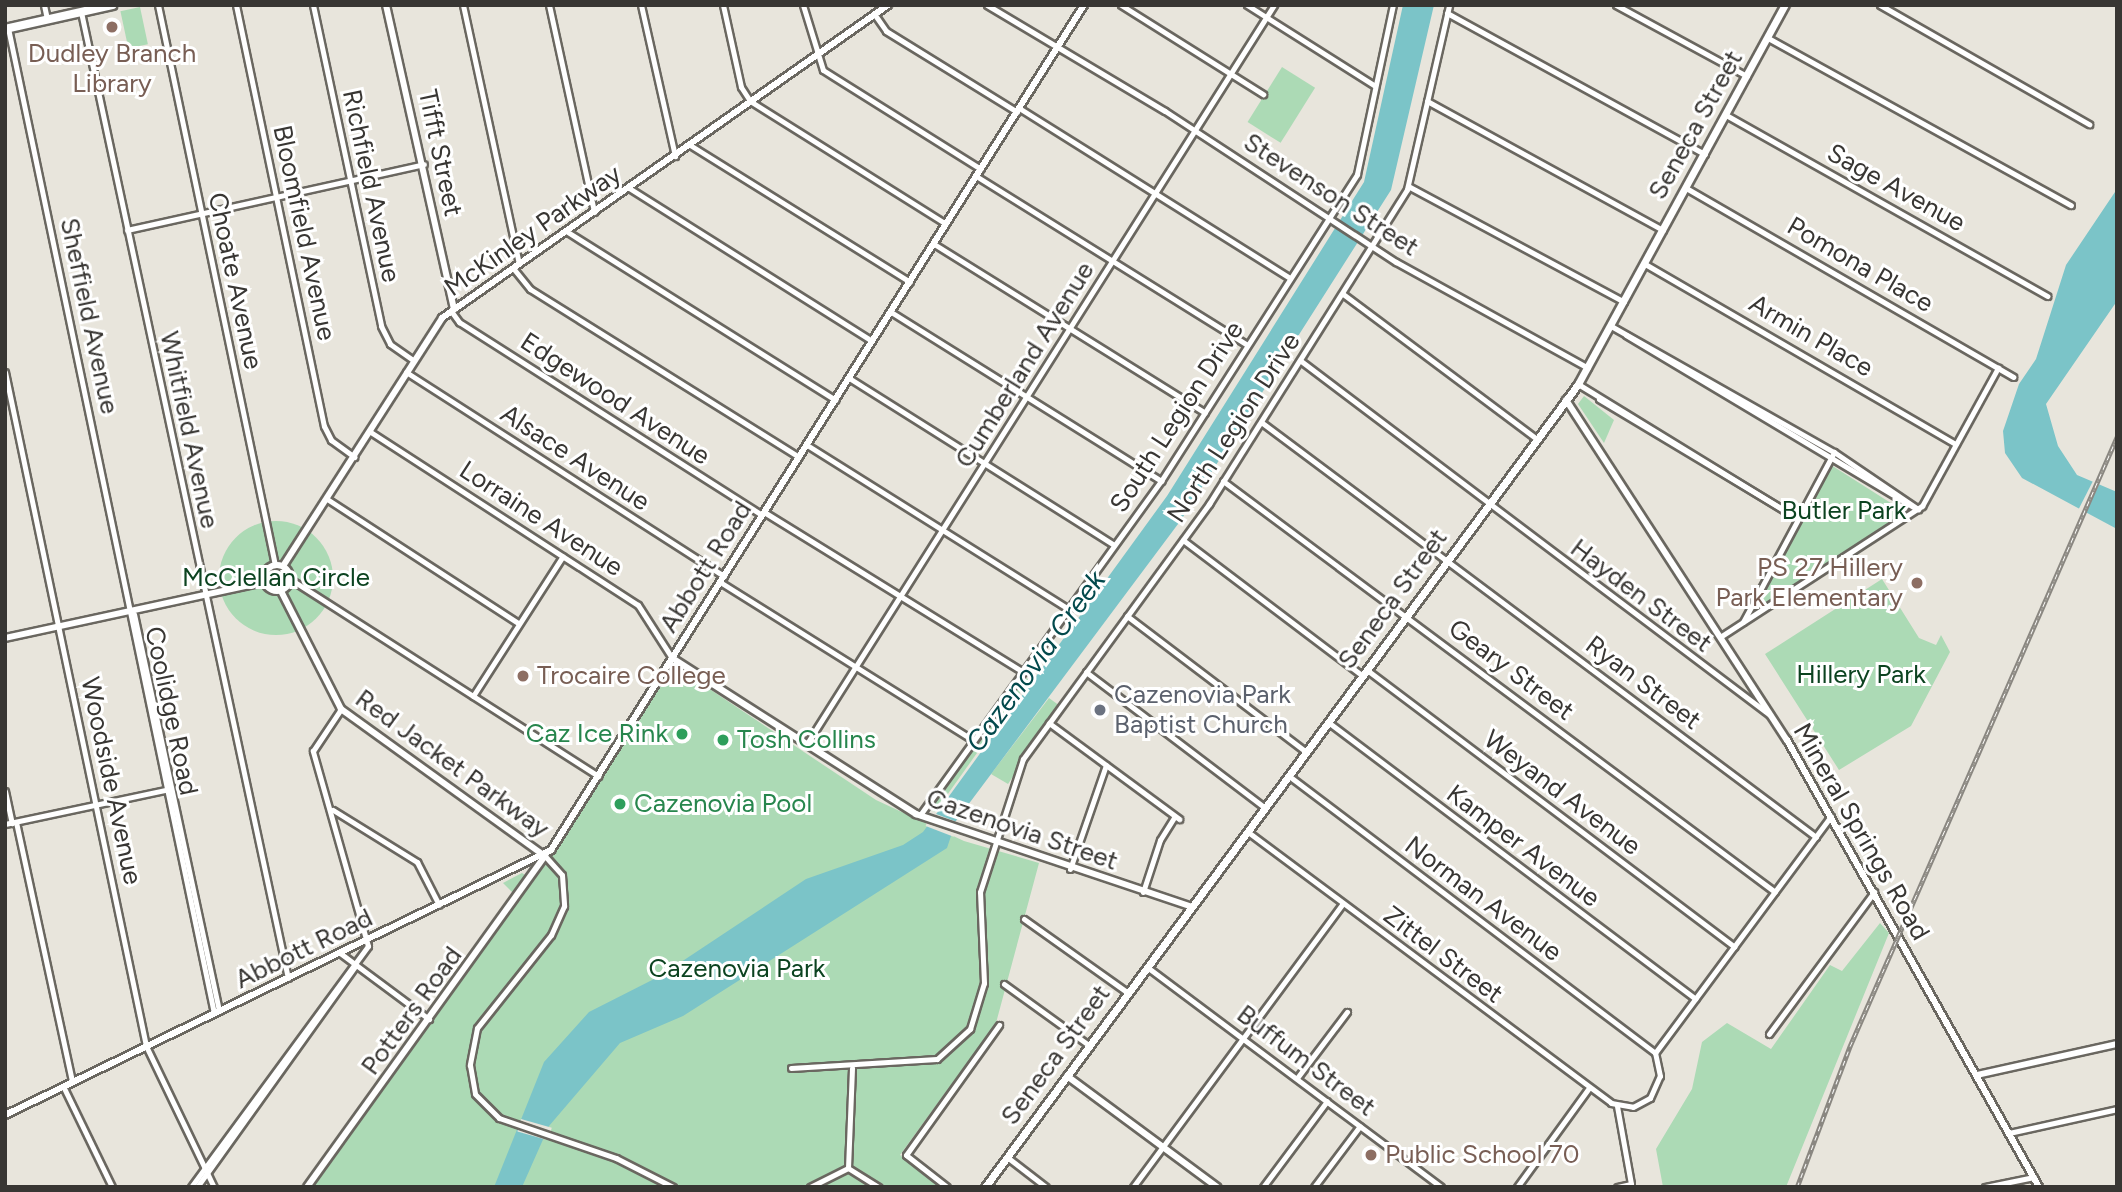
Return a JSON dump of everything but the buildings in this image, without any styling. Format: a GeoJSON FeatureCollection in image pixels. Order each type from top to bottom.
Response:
{"type":"FeatureCollection","features":[{"type":"Feature","properties":{"kind":"main road"},"geometry":{"type":"LineString","coordinates":[[7,29],[112,5]]}},
{"type":"Feature","properties":{"kind":"main road","name":"Seneca Street"},"geometry":{"type":"LineString","coordinates":[[985,1187],[1578,384],[1785,5]]}},
{"type":"Feature","properties":{"kind":"street"},"geometry":{"type":"LineString","coordinates":[[44,5],[47,19]]}},
{"type":"Feature","properties":{"kind":"street","name":"Choate Avenue"},"geometry":{"type":"LineString","coordinates":[[158,5],[275,565]]}},
{"type":"Feature","properties":{"kind":"street","name":"Bloomfield Avenue"},"geometry":{"type":"LineString","coordinates":[[236,5],[324,426],[331,440],[354,457]]}},
{"type":"Feature","properties":{"kind":"street","name":"Richfield Avenue"},"geometry":{"type":"LineString","coordinates":[[313,5],[384,337],[414,360]]}},
{"type":"Feature","properties":{"kind":"street","name":"Tifft Street"},"geometry":{"type":"LineString","coordinates":[[386,5],[424,164],[453,310]]}},
{"type":"Feature","properties":{"kind":"street"},"geometry":{"type":"LineString","coordinates":[[463,5],[516,265],[530,289],[799,457]]}},
{"type":"Feature","properties":{"kind":"street"},"geometry":{"type":"LineString","coordinates":[[549,5],[594,212]]}},
{"type":"Feature","properties":{"kind":"street"},"geometry":{"type":"LineString","coordinates":[[641,5],[675,156]]}},
{"type":"Feature","properties":{"kind":"street"},"geometry":{"type":"LineString","coordinates":[[723,5],[741,87],[750,101],[946,223]]}},
{"type":"Feature","properties":{"kind":"street"},"geometry":{"type":"LineString","coordinates":[[803,5],[814,56],[829,75],[1113,261],[1247,345]]}},
{"type":"Feature","properties":{"kind":"street","name":"McKinley Parkway"},"geometry":{"type":"LineString","coordinates":[[283,566],[406,372],[453,310],[888,5]]}},
{"type":"Feature","properties":{"kind":"street","name":"Stevenson Street"},"geometry":{"type":"LineString","coordinates":[[987,5],[1195,130],[1456,298],[1588,368]]}},
{"type":"Feature","properties":{"kind":"street","name":"Abbott Road"},"geometry":{"type":"LineString","coordinates":[[5,1115],[545,856],[1084,5]]}},
{"type":"Feature","properties":{"kind":"street"},"geometry":{"type":"LineString","coordinates":[[1121,5],[1264,94]]}},
{"type":"Feature","properties":{"kind":"street"},"geometry":{"type":"LineString","coordinates":[[1247,5],[1375,86]]}},
{"type":"Feature","properties":{"kind":"street","name":"Cumberland Avenue"},"geometry":{"type":"LineString","coordinates":[[806,745],[1274,5]]}},
{"type":"Feature","properties":{"kind":"street","name":"South Legion Drive"},"geometry":{"type":"LineString","coordinates":[[920,815],[971,739],[1161,481],[1357,174],[1393,5]]}},
{"type":"Feature","properties":{"kind":"street","name":"North Legion Drive"},"geometry":{"type":"LineString","coordinates":[[791,1068],[852,1068],[937,1059],[970,1029],[984,983],[979,904],[993,845],[1023,759],[1223,481],[1301,361],[1343,294],[1371,242],[1408,186],[1449,5]]}},
{"type":"Feature","properties":{"kind":"street"},"geometry":{"type":"LineString","coordinates":[[1616,5],[1747,76]]}},
{"type":"Feature","properties":{"kind":"street"},"geometry":{"type":"LineString","coordinates":[[1880,5],[2089,124]]}},
{"type":"Feature","properties":{"kind":"street"},"geometry":{"type":"LineString","coordinates":[[878,10],[886,31],[1156,193],[1290,278]]}},
{"type":"Feature","properties":{"kind":"street","name":"Whitfield Avenue"},"geometry":{"type":"LineString","coordinates":[[81,12],[288,978]]}},
{"type":"Feature","properties":{"kind":"street"},"geometry":{"type":"LineString","coordinates":[[1447,13],[1704,154]]}},
{"type":"Feature","properties":{"kind":"street","name":"Sheffield Avenue"},"geometry":{"type":"LineString","coordinates":[[7,29],[132,611]]}},
{"type":"Feature","properties":{"kind":"street"},"geometry":{"type":"LineString","coordinates":[[1768,38],[2071,205]]}},
{"type":"Feature","properties":{"kind":"street"},"geometry":{"type":"LineString","coordinates":[[1427,101],[1663,230]]}},
{"type":"Feature","properties":{"kind":"street","name":"Sage Avenue"},"geometry":{"type":"LineString","coordinates":[[1726,115],[2047,296]]}},
{"type":"Feature","properties":{"kind":"street"},"geometry":{"type":"LineString","coordinates":[[690,145],[910,282]]}},
{"type":"Feature","properties":{"kind":"street"},"geometry":{"type":"LineString","coordinates":[[127,230],[424,164]]}},
{"type":"Feature","properties":{"kind":"street"},"geometry":{"type":"LineString","coordinates":[[1408,186],[1624,302]]}},
{"type":"Feature","properties":{"kind":"street"},"geometry":{"type":"LineString","coordinates":[[629,188],[872,341]]}},
{"type":"Feature","properties":{"kind":"street","name":"Pomona Place"},"geometry":{"type":"LineString","coordinates":[[1686,188],[2013,377]]}},
{"type":"Feature","properties":{"kind":"street"},"geometry":{"type":"LineString","coordinates":[[566,230],[835,400]]}},
{"type":"Feature","properties":{"kind":"street"},"geometry":{"type":"LineString","coordinates":[[934,244],[1205,413]]}},
{"type":"Feature","properties":{"kind":"street","name":"Armin Place"},"geometry":{"type":"LineString","coordinates":[[1645,264],[1956,444]]}},
{"type":"Feature","properties":{"kind":"street"},"geometry":{"type":"LineString","coordinates":[[1343,294],[1537,439]]}},
{"type":"Feature","properties":{"kind":"street","name":"Edgewood Avenue"},"geometry":{"type":"LineString","coordinates":[[453,310],[459,323],[763,514],[1021,671]]}},
{"type":"Feature","properties":{"kind":"street"},"geometry":{"type":"LineString","coordinates":[[891,312],[1161,481]]}},
{"type":"Feature","properties":{"kind":"street"},"geometry":{"type":"LineString","coordinates":[[1611,326],[1695,379],[1834,452],[1918,509]]}},
{"type":"Feature","properties":{"kind":"street"},"geometry":{"type":"LineString","coordinates":[[1626,335],[1699,373],[1830,459],[1918,509]]}},
{"type":"Feature","properties":{"kind":"street","name":"Hayden Street"},"geometry":{"type":"LineString","coordinates":[[1301,361],[1772,717]]}},
{"type":"Feature","properties":{"kind":"street"},"geometry":{"type":"LineString","coordinates":[[1720,637],[1918,509],[1998,368]]}},
{"type":"Feature","properties":{"kind":"street","name":"Woodside Avenue"},"geometry":{"type":"LineString","coordinates":[[5,372],[146,1046],[214,1187]]}},
{"type":"Feature","properties":{"kind":"street","name":"Alsace Avenue"},"geometry":{"type":"LineString","coordinates":[[406,372],[856,667],[971,739]]}},
{"type":"Feature","properties":{"kind":"street"},"geometry":{"type":"LineString","coordinates":[[1695,379],[1699,373]]}},
{"type":"Feature","properties":{"kind":"street"},"geometry":{"type":"LineString","coordinates":[[849,379],[1114,545]]}},
{"type":"Feature","properties":{"kind":"street"},"geometry":{"type":"LineString","coordinates":[[1578,384],[1797,518]]}},
{"type":"Feature","properties":{"kind":"street","name":"Mineral Springs Road"},"geometry":{"type":"LineString","coordinates":[[1566,400],[1772,717],[1831,816],[2039,1187]]}},
{"type":"Feature","properties":{"kind":"street","name":"Ryan Street"},"geometry":{"type":"LineString","coordinates":[[1261,422],[1816,836]]}},
{"type":"Feature","properties":{"kind":"street","name":"Lorraine Avenue"},"geometry":{"type":"LineString","coordinates":[[369,432],[638,605],[672,658]]}},
{"type":"Feature","properties":{"kind":"street"},"geometry":{"type":"LineString","coordinates":[[807,445],[1067,608]]}},
{"type":"Feature","properties":{"kind":"street"},"geometry":{"type":"LineString","coordinates":[[1743,622],[1834,452]]}},
{"type":"Feature","properties":{"kind":"street","name":"Geary Street"},"geometry":{"type":"LineString","coordinates":[[1223,481],[1775,891]]}},
{"type":"Feature","properties":{"kind":"street"},"geometry":{"type":"LineString","coordinates":[[327,499],[519,623]]}},
{"type":"Feature","properties":{"kind":"street","name":"Weyand Avenue"},"geometry":{"type":"LineString","coordinates":[[1183,540],[1734,947]]}},
{"type":"Feature","properties":{"kind":"street"},"geometry":{"type":"LineString","coordinates":[[472,696],[563,556]]}},
{"type":"Feature","properties":{"kind":"street"},"geometry":{"type":"LineString","coordinates":[[264,582],[275,565],[283,566],[290,579],[598,776]]}},
{"type":"Feature","properties":{"kind":"street"},"geometry":{"type":"LineString","coordinates":[[5,638],[264,582],[281,591],[290,579]]}},
{"type":"Feature","properties":{"kind":"street","name":"Red Jacket Parkway"},"geometry":{"type":"LineString","coordinates":[[281,591],[341,709],[545,856]]}},
{"type":"Feature","properties":{"kind":"street","name":"Coolidge Road"},"geometry":{"type":"LineString","coordinates":[[132,611],[217,1012]]}},
{"type":"Feature","properties":{"kind":"street"},"geometry":{"type":"LineString","coordinates":[[1127,616],[1306,752]]}},
{"type":"Feature","properties":{"kind":"street","name":"Cazenovia Street"},"geometry":{"type":"LineString","coordinates":[[672,658],[806,745],[928,819],[993,845],[1192,907]]}},
{"type":"Feature","properties":{"kind":"street"},"geometry":{"type":"LineString","coordinates":[[1086,673],[1265,808]]}},
{"type":"Feature","properties":{"kind":"street"},"geometry":{"type":"LineString","coordinates":[[341,709],[313,751],[323,801],[333,810],[417,862],[439,905]]}},
{"type":"Feature","properties":{"kind":"street","name":"Kamper Avenue"},"geometry":{"type":"LineString","coordinates":[[1328,722],[1695,999]]}},
{"type":"Feature","properties":{"kind":"street"},"geometry":{"type":"LineString","coordinates":[[1049,723],[1177,818],[1160,840],[1143,892]]}},
{"type":"Feature","properties":{"kind":"street"},"geometry":{"type":"LineString","coordinates":[[1070,869],[1106,765]]}},
{"type":"Feature","properties":{"kind":"street","name":"Norman Avenue"},"geometry":{"type":"LineString","coordinates":[[1289,776],[1655,1053]]}},
{"type":"Feature","properties":{"kind":"street"},"geometry":{"type":"LineString","coordinates":[[11,823],[170,789]]}},
{"type":"Feature","properties":{"kind":"street"},"geometry":{"type":"LineString","coordinates":[[5,791],[72,1082]]}},
{"type":"Feature","properties":{"kind":"street"},"geometry":{"type":"LineString","coordinates":[[191,1187],[356,965],[369,939],[351,900],[333,810]]}},
{"type":"Feature","properties":{"kind":"street"},"geometry":{"type":"LineString","coordinates":[[1617,1187],[1632,1184],[1617,1106],[1633,1107],[1654,1093],[1660,1076],[1655,1053],[1831,816]]}},
{"type":"Feature","properties":{"kind":"street","name":"Zittel Street"},"geometry":{"type":"LineString","coordinates":[[1248,832],[1589,1088],[1617,1106]]}},
{"type":"Feature","properties":{"kind":"street"},"geometry":{"type":"LineString","coordinates":[[545,856],[565,885],[559,922],[493,1002],[471,1050],[472,1083],[482,1105],[517,1125],[554,1137],[673,1187]]}},
{"type":"Feature","properties":{"kind":"street","name":"Potters Road"},"geometry":{"type":"LineString","coordinates":[[307,1187],[545,856]]}},
{"type":"Feature","properties":{"kind":"street"},"geometry":{"type":"LineString","coordinates":[[1769,1034],[1874,892]]}},
{"type":"Feature","properties":{"kind":"street"},"geometry":{"type":"LineString","coordinates":[[1133,1187],[1343,903]]}},
{"type":"Feature","properties":{"kind":"street"},"geometry":{"type":"LineString","coordinates":[[1024,919],[1128,993]]}},
{"type":"Feature","properties":{"kind":"street"},"geometry":{"type":"LineString","coordinates":[[340,953],[429,1019]]}},
{"type":"Feature","properties":{"kind":"street","name":"Buffum Street"},"geometry":{"type":"LineString","coordinates":[[1147,967],[1441,1187]]}},
{"type":"Feature","properties":{"kind":"street"},"geometry":{"type":"LineString","coordinates":[[1004,984],[1090,1046]]}},
{"type":"Feature","properties":{"kind":"street"},"geometry":{"type":"LineString","coordinates":[[1297,1078],[1347,1012]]}},
{"type":"Feature","properties":{"kind":"street"},"geometry":{"type":"LineString","coordinates":[[947,1187],[906,1155],[999,1025]]}},
{"type":"Feature","properties":{"kind":"street"},"geometry":{"type":"LineString","coordinates":[[1977,1074],[2117,1044]]}},
{"type":"Feature","properties":{"kind":"street"},"geometry":{"type":"LineString","coordinates":[[848,1168],[852,1068]]}},
{"type":"Feature","properties":{"kind":"street"},"geometry":{"type":"LineString","coordinates":[[1067,1076],[1217,1187]]}},
{"type":"Feature","properties":{"kind":"street"},"geometry":{"type":"LineString","coordinates":[[63,1086],[112,1187]]}},
{"type":"Feature","properties":{"kind":"street"},"geometry":{"type":"LineString","coordinates":[[1517,1187],[1589,1088]]}},
{"type":"Feature","properties":{"kind":"street"},"geometry":{"type":"LineString","coordinates":[[1263,1187],[1327,1101]]}},
{"type":"Feature","properties":{"kind":"street"},"geometry":{"type":"LineString","coordinates":[[2009,1133],[2117,1109]]}},
{"type":"Feature","properties":{"kind":"street"},"geometry":{"type":"LineString","coordinates":[[1314,1187],[1360,1126]]}},
{"type":"Feature","properties":{"kind":"street"},"geometry":{"type":"LineString","coordinates":[[1007,1157],[1046,1187]]}},
{"type":"Feature","properties":{"kind":"street"},"geometry":{"type":"LineString","coordinates":[[810,1187],[848,1168]]}},
{"type":"Feature","properties":{"kind":"street"},"geometry":{"type":"LineString","coordinates":[[848,1168],[878,1187]]}},
{"type":"Feature","properties":{"kind":"street"},"geometry":{"type":"LineString","coordinates":[[197,1187],[206,1169]]}},
{"type":"Feature","properties":{"kind":"street"},"geometry":{"type":"LineString","coordinates":[[1985,1187],[2034,1177]]}},
{"type":"Feature","properties":{"kind":"green space"},"geometry":{"type":"Polygon","coordinates":[[[140,7],[148,44],[128,48],[120,11],[140,7]]]}},
{"type":"Feature","properties":{"kind":"green space"},"geometry":{"type":"Polygon","coordinates":[[[1282,67],[1315,88],[1281,143],[1248,122],[1282,67]]]}},
{"type":"Feature","properties":{"kind":"green space"},"geometry":{"type":"Polygon","coordinates":[[[1584,396],[1614,420],[1604,443],[1578,404],[1584,396]]]}},
{"type":"Feature","properties":{"kind":"green space","name":"Butler Park"},"geometry":{"type":"Polygon","coordinates":[[[1831,465],[1905,512],[1752,613],[1751,612],[1831,465]]]}},
{"type":"Feature","properties":{"kind":"green space","name":"McClellan Circle"},"geometry":{"type":"Polygon","coordinates":[[[276,521],[298,525],[316,538],[329,556],[333,578],[329,600],[316,618],[298,631],[276,635],[254,631],[236,618],[223,600],[219,578],[223,556],[236,538],[254,525],[276,521]]]}},
{"type":"Feature","properties":{"kind":"green space","name":"Hillery Park"},"geometry":{"type":"Polygon","coordinates":[[[1882,579],[1919,638],[1936,645],[1941,635],[1950,652],[1911,726],[1839,770],[1765,654],[1882,579]]]}},
{"type":"Feature","properties":{"kind":"green space","name":"Cazenovia Park"},"geometry":{"type":"Polygon","coordinates":[[[672,664],[876,800],[964,841],[1039,863],[996,1023],[900,1155],[943,1187],[311,1187],[553,851],[672,664]]]}},
{"type":"Feature","properties":{"kind":"green space"},"geometry":{"type":"Polygon","coordinates":[[[1022,675],[1029,680],[935,812],[929,809],[1022,675]]]}},
{"type":"Feature","properties":{"kind":"green space"},"geometry":{"type":"Polygon","coordinates":[[[1049,698],[1060,706],[1008,784],[991,774],[1049,698]]]}},
{"type":"Feature","properties":{"kind":"green space"},"geometry":{"type":"Polygon","coordinates":[[[522,873],[525,875],[513,893],[503,883],[522,873]]]}},
{"type":"Feature","properties":{"kind":"green space"},"geometry":{"type":"Polygon","coordinates":[[[1880,923],[1889,933],[1786,1187],[1663,1187],[1656,1149],[1692,1089],[1702,1042],[1727,1023],[1771,1049],[1830,965],[1842,971],[1880,923]]]}},
{"type":"Feature","properties":{"kind":"water"},"geometry":{"type":"Polygon","coordinates":[[[1403,5],[1434,5],[1391,190],[1181,520],[956,821],[947,848],[683,1016],[620,1043],[549,1126],[522,1187],[494,1187],[544,1062],[589,1012],[660,976],[806,879],[903,845],[923,832],[1167,496],[1364,182],[1403,5]]]}},
{"type":"Feature","properties":{"kind":"water"},"geometry":{"type":"Polygon","coordinates":[[[2117,189],[2117,301],[2046,404],[2058,446],[2077,475],[2117,492],[2117,529],[2022,478],[2005,453],[2003,431],[2019,384],[2036,359],[2066,265],[2117,189]]]}},
{"type":"Feature","properties":{"kind":"pier"},"geometry":{"type":"Polygon","coordinates":[[[2094,479],[2100,482],[2083,517],[2076,514],[2094,479]]]}},
{"type":"Feature","properties":{"kind":"pier"},"geometry":{"type":"Polygon","coordinates":[[[931,812],[959,823],[954,837],[926,826],[931,812]]]}},
{"type":"Feature","properties":{"kind":"pier"},"geometry":{"type":"Polygon","coordinates":[[[521,1119],[552,1128],[548,1140],[517,1131],[521,1119]]]}},
{"type":"Feature","properties":{"kind":"railway"},"geometry":{"type":"LineString","coordinates":[[1797,1187],[1850,1046],[2117,437]]}},
{"type":"Feature","properties":{"kind":"place","name":"Dudley Branch Library"},"geometry":{"type":"Point","coordinates":[112,27]}},
{"type":"Feature","properties":{"kind":"place","name":"PS 27 Hillery Park Elementary"},"geometry":{"type":"Point","coordinates":[1917,583]}},
{"type":"Feature","properties":{"kind":"place","name":"Trocaire College"},"geometry":{"type":"Point","coordinates":[523,676]}},
{"type":"Feature","properties":{"kind":"place","name":"Cazenovia Park Baptist Church"},"geometry":{"type":"Point","coordinates":[1100,710]}},
{"type":"Feature","properties":{"kind":"place","name":"Caz Ice Rink"},"geometry":{"type":"Point","coordinates":[682,734]}},
{"type":"Feature","properties":{"kind":"place","name":"Tosh Collins"},"geometry":{"type":"Point","coordinates":[723,740]}},
{"type":"Feature","properties":{"kind":"place","name":"Cazenovia Pool"},"geometry":{"type":"Point","coordinates":[620,804]}},
{"type":"Feature","properties":{"kind":"place","name":"Public School 70"},"geometry":{"type":"Point","coordinates":[1371,1155]}},
{"type":"Feature","properties":{"kind":"water label","name":"Cazenovia Creek"},"geometry":{"type":"Point","coordinates":[1035,661]}}]}
